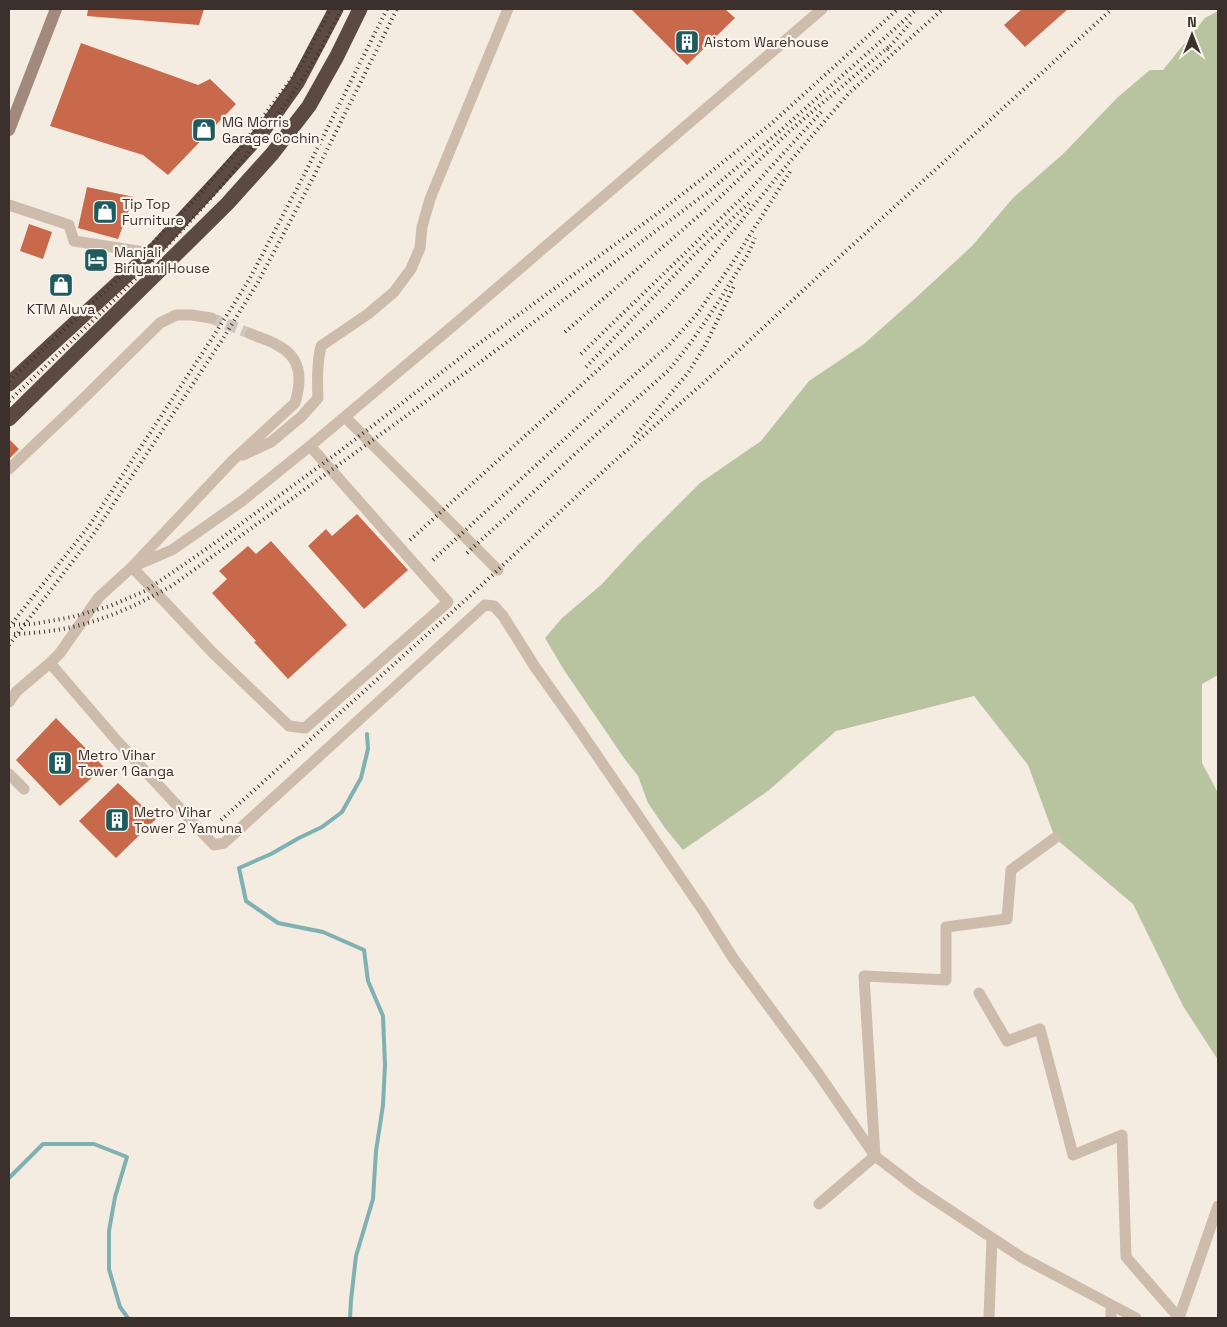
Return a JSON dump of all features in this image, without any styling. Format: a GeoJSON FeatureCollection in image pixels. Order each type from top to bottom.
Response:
{"type":"FeatureCollection","features":[{"type":"Feature","properties":{"kind":"highway"},"geometry":{"type":"LineString","coordinates":[[9,384],[150,253],[263,131],[297,83],[336,9]]}},
{"type":"Feature","properties":{"kind":"highway"},"geometry":{"type":"LineString","coordinates":[[9,419],[227,204],[272,154],[309,106],[337,56],[360,9]]}},
{"type":"Feature","properties":{"kind":"street"},"geometry":{"type":"LineString","coordinates":[[9,130],[56,9]]}},
{"type":"Feature","properties":{"kind":"street"},"geometry":{"type":"LineString","coordinates":[[233,460],[271,442],[301,417],[318,398],[318,360],[321,346],[368,314],[394,292],[411,269],[420,248],[422,227],[430,199],[508,9]]}},
{"type":"Feature","properties":{"kind":"street"},"geometry":{"type":"LineString","coordinates":[[132,567],[172,550],[242,501],[345,417],[822,9]]}},
{"type":"Feature","properties":{"kind":"street"},"geometry":{"type":"LineString","coordinates":[[9,205],[69,225],[74,241],[150,253]]}},
{"type":"Feature","properties":{"kind":"street"},"geometry":{"type":"LineString","coordinates":[[9,469],[86,397],[160,323],[176,316],[192,315],[211,318]]}},
{"type":"Feature","properties":{"kind":"street"},"geometry":{"type":"LineString","coordinates":[[9,702],[17,691],[60,653],[99,597],[132,567],[233,460],[295,403],[299,391],[300,378],[290,353],[278,345],[251,334]]}},
{"type":"Feature","properties":{"kind":"street"},"geometry":{"type":"LineString","coordinates":[[345,417],[498,570]]}},
{"type":"Feature","properties":{"kind":"street"},"geometry":{"type":"LineString","coordinates":[[132,567],[212,652],[290,726],[305,728],[448,602],[310,446]]}},
{"type":"Feature","properties":{"kind":"street"},"geometry":{"type":"LineString","coordinates":[[50,663],[118,742],[214,844],[224,843],[485,605],[494,606],[503,616],[535,667],[704,912],[733,958],[818,1073],[875,1156],[918,1189],[1021,1257],[1136,1318]]}},
{"type":"Feature","properties":{"kind":"street"},"geometry":{"type":"LineString","coordinates":[[9,774],[24,789]]}},
{"type":"Feature","properties":{"kind":"street"},"geometry":{"type":"LineString","coordinates":[[875,1156],[864,976],[946,980],[946,927],[1007,919],[1011,870],[1055,838]]}},
{"type":"Feature","properties":{"kind":"street"},"geometry":{"type":"LineString","coordinates":[[979,993],[1007,1041],[1040,1029],[1073,1155],[1122,1135],[1126,1257],[1179,1318],[1218,1206]]}},
{"type":"Feature","properties":{"kind":"street"},"geometry":{"type":"LineString","coordinates":[[819,1204],[875,1156]]}},
{"type":"Feature","properties":{"kind":"street"},"geometry":{"type":"LineString","coordinates":[[989,1318],[992,1238]]}},
{"type":"Feature","properties":{"kind":"street"},"geometry":{"type":"LineString","coordinates":[[1110,1305],[1111,1318]]}},
{"type":"Feature","properties":{"kind":"green space"},"geometry":{"type":"Polygon","coordinates":[[[1218,11],[1218,675],[1202,684],[1202,763],[1218,793],[1218,1060],[1183,1006],[1133,904],[1055,838],[1028,765],[974,696],[836,731],[768,791],[683,850],[648,803],[638,776],[564,670],[545,638],[562,618],[601,585],[700,483],[761,441],[809,381],[864,344],[920,294],[972,246],[1013,198],[1063,154],[1118,97],[1150,70],[1163,70],[1205,18],[1218,11]]]}},
{"type":"Feature","properties":{"kind":"building"},"geometry":{"type":"Polygon","coordinates":[[[88,9],[204,9],[199,25],[87,16],[88,9]]]}},
{"type":"Feature","properties":{"kind":"building","name":"Aistom Warehouse"},"geometry":{"type":"Polygon","coordinates":[[[631,9],[725,9],[735,18],[687,65],[631,9]]]}},
{"type":"Feature","properties":{"kind":"building"},"geometry":{"type":"Polygon","coordinates":[[[1022,9],[1068,9],[1025,47],[1004,25],[1022,9]]]}},
{"type":"Feature","properties":{"kind":"building"},"geometry":{"type":"Polygon","coordinates":[[[81,43],[198,85],[210,79],[236,104],[168,175],[143,155],[50,126],[81,43]]]}},
{"type":"Feature","properties":{"kind":"building","name":"Tip Top Furniture"},"geometry":{"type":"Polygon","coordinates":[[[87,187],[134,197],[118,239],[78,228],[87,187]]]}},
{"type":"Feature","properties":{"kind":"building"},"geometry":{"type":"Polygon","coordinates":[[[29,224],[52,232],[43,259],[20,251],[29,224]]]}},
{"type":"Feature","properties":{"kind":"building"},"geometry":{"type":"Polygon","coordinates":[[[9,439],[19,449],[9,459],[9,439]]]}},
{"type":"Feature","properties":{"kind":"building"},"geometry":{"type":"Polygon","coordinates":[[[357,514],[408,570],[364,609],[308,546],[326,529],[332,536],[357,514]]]}},
{"type":"Feature","properties":{"kind":"building"},"geometry":{"type":"Polygon","coordinates":[[[271,541],[347,625],[288,679],[212,593],[227,579],[219,571],[248,546],[256,554],[271,541]]]}},
{"type":"Feature","properties":{"kind":"building","name":"Metro Vihar Tower 1 Ganga"},"geometry":{"type":"Polygon","coordinates":[[[56,718],[104,767],[60,806],[16,760],[56,718]]]}},
{"type":"Feature","properties":{"kind":"building","name":"Metro Vihar Tower 2 Yamuna"},"geometry":{"type":"Polygon","coordinates":[[[118,783],[156,819],[116,858],[79,821],[118,783]]]}},
{"type":"Feature","properties":{"kind":"waterway"},"geometry":{"type":"LineString","coordinates":[[350,1318],[356,1256],[373,1199],[376,1151],[383,1105],[385,1065],[383,1016],[368,981],[364,950],[323,932],[278,923],[246,901],[239,868],[271,854],[322,827],[342,812],[361,778],[368,749],[367,734]]}},
{"type":"Feature","properties":{"kind":"waterway"},"geometry":{"type":"LineString","coordinates":[[9,1178],[43,1144],[94,1144],[127,1157],[115,1197],[109,1231],[109,1269],[120,1307],[128,1318]]}},
{"type":"Feature","properties":{"kind":"tunnel"},"geometry":{"type":"LineString","coordinates":[[211,318],[251,334]]}},
{"type":"Feature","properties":{"kind":"railway"},"geometry":{"type":"LineString","coordinates":[[9,381],[122,275],[196,198],[241,147],[300,67],[331,9]]}},
{"type":"Feature","properties":{"kind":"railway"},"geometry":{"type":"LineString","coordinates":[[9,401],[133,281],[212,197],[249,153],[283,107],[319,53],[342,9]]}},
{"type":"Feature","properties":{"kind":"railway"},"geometry":{"type":"LineString","coordinates":[[9,627],[89,526],[249,280],[387,9]]}},
{"type":"Feature","properties":{"kind":"railway"},"geometry":{"type":"LineString","coordinates":[[9,645],[95,532],[257,284],[313,178],[397,9]]}},
{"type":"Feature","properties":{"kind":"railway"},"geometry":{"type":"LineString","coordinates":[[9,625],[33,624],[72,617],[110,606],[145,591],[179,568],[340,451],[477,345],[703,178],[772,123],[898,9]]}},
{"type":"Feature","properties":{"kind":"railway"},"geometry":{"type":"LineString","coordinates":[[9,634],[54,630],[94,621],[133,606],[173,585],[483,360],[708,192],[780,131],[917,9]]}},
{"type":"Feature","properties":{"kind":"railway"},"geometry":{"type":"LineString","coordinates":[[410,540],[662,312],[697,275],[849,93],[943,9]]}},
{"type":"Feature","properties":{"kind":"railway"},"geometry":{"type":"LineString","coordinates":[[221,820],[471,595],[609,466],[709,378],[1112,9]]}},
{"type":"Feature","properties":{"kind":"railway"},"geometry":{"type":"LineString","coordinates":[[887,50],[911,22]]}},
{"type":"Feature","properties":{"kind":"railway"},"geometry":{"type":"LineString","coordinates":[[565,332],[718,199],[793,128],[891,45]]}},
{"type":"Feature","properties":{"kind":"railway"},"geometry":{"type":"LineString","coordinates":[[581,354],[749,191],[823,110]]}},
{"type":"Feature","properties":{"kind":"railway"},"geometry":{"type":"LineString","coordinates":[[433,560],[669,345],[697,314],[731,265],[791,170]]}},
{"type":"Feature","properties":{"kind":"railway"},"geometry":{"type":"LineString","coordinates":[[586,367],[694,255],[750,202]]}},
{"type":"Feature","properties":{"kind":"railway"},"geometry":{"type":"LineString","coordinates":[[467,553],[669,370],[692,341],[719,301],[748,254],[755,238]]}},
{"type":"Feature","properties":{"kind":"railway"},"geometry":{"type":"LineString","coordinates":[[634,437],[688,373],[706,344],[734,286]]}},
{"type":"Feature","properties":{"kind":"place","name":"Aistom Warehouse"},"geometry":{"type":"Point","coordinates":[687,42]}},
{"type":"Feature","properties":{"kind":"place","name":"MG Morris Garage Cochin"},"geometry":{"type":"Point","coordinates":[204,130]}},
{"type":"Feature","properties":{"kind":"place","name":"Tip Top Furniture"},"geometry":{"type":"Point","coordinates":[105,212]}},
{"type":"Feature","properties":{"kind":"place","name":"Manjali Biriyani House"},"geometry":{"type":"Point","coordinates":[96,260]}},
{"type":"Feature","properties":{"kind":"place","name":"KTM Aluva"},"geometry":{"type":"Point","coordinates":[61,285]}},
{"type":"Feature","properties":{"kind":"place","name":"Metro Vihar Tower 1 Ganga"},"geometry":{"type":"Point","coordinates":[60,763]}},
{"type":"Feature","properties":{"kind":"place","name":"Metro Vihar Tower 2 Yamuna"},"geometry":{"type":"Point","coordinates":[117,820]}}]}
